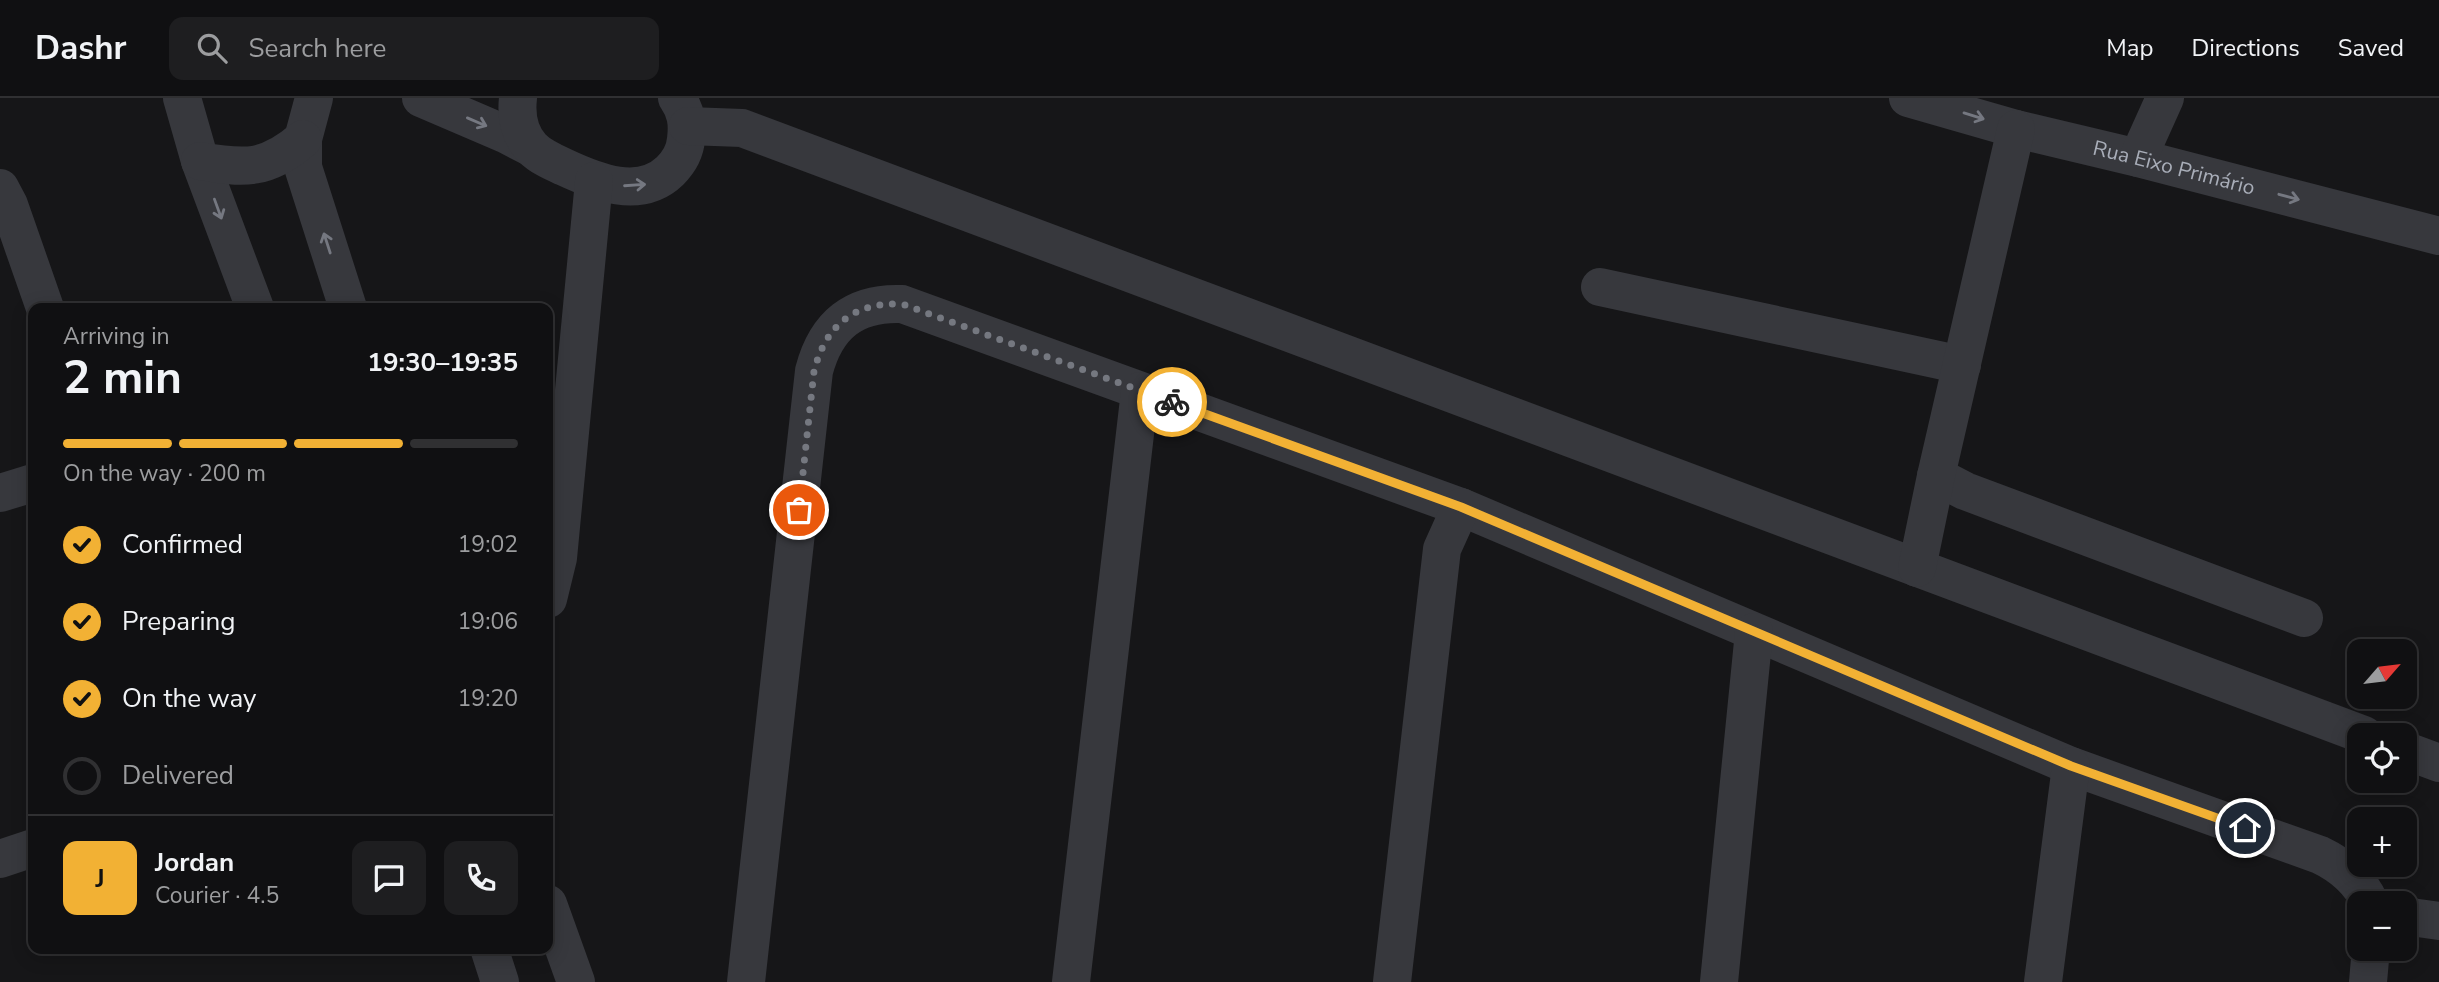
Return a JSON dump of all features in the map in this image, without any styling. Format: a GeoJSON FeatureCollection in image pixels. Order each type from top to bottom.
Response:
{"type":"FeatureCollection","features":[{"type":"Feature","properties":{"kind":"street"},"geometry":{"type":"LineString","coordinates":[[182,98],[200,161],[253,303]]}},
{"type":"Feature","properties":{"kind":"street"},"geometry":{"type":"LineString","coordinates":[[314,98],[303,139],[303,167],[346,303]]}},
{"type":"Feature","properties":{"kind":"street"},"geometry":{"type":"LineString","coordinates":[[421,98],[505,134],[548,160],[594,181],[626,187],[646,185],[664,177],[678,163],[686,146],[682,112],[743,128],[2347,729]]}},
{"type":"Feature","properties":{"kind":"street"},"geometry":{"type":"LineString","coordinates":[[518,98],[516,113],[521,132],[532,148]]}},
{"type":"Feature","properties":{"kind":"street"},"geometry":{"type":"LineString","coordinates":[[2138,158],[2165,98]]}},
{"type":"Feature","properties":{"kind":"street","name":"Rua Eixo Primário"},"geometry":{"type":"LineString","coordinates":[[1926,100],[2016,129],[2439,236]]}},
{"type":"Feature","properties":{"kind":"street"},"geometry":{"type":"LineString","coordinates":[[1917,568],[2016,129]]}},
{"type":"Feature","properties":{"kind":"street"},"geometry":{"type":"LineString","coordinates":[[200,161],[238,167],[258,165],[290,151],[303,139]]}},
{"type":"Feature","properties":{"kind":"street"},"geometry":{"type":"LineString","coordinates":[[553,578],[558,558],[594,181]]}},
{"type":"Feature","properties":{"kind":"street"},"geometry":{"type":"LineString","coordinates":[[0,188],[9,205],[42,303]]}},
{"type":"Feature","properties":{"kind":"street"},"geometry":{"type":"LineString","coordinates":[[1600,287],[1962,365]]}},
{"type":"Feature","properties":{"kind":"street"},"geometry":{"type":"LineString","coordinates":[[746,982],[814,371],[827,337],[840,322],[854,313],[885,304],[902,304],[1461,507],[2071,766],[2320,855],[2347,872],[2363,891]]}},
{"type":"Feature","properties":{"kind":"street"},"geometry":{"type":"LineString","coordinates":[[1071,982],[1140,391]]}},
{"type":"Feature","properties":{"kind":"street"},"geometry":{"type":"LineString","coordinates":[[1936,476],[1965,491],[2304,618]]}},
{"type":"Feature","properties":{"kind":"street"},"geometry":{"type":"LineString","coordinates":[[0,493],[28,485]]}},
{"type":"Feature","properties":{"kind":"street"},"geometry":{"type":"LineString","coordinates":[[1392,982],[1442,549],[1461,507]]}},
{"type":"Feature","properties":{"kind":"street"},"geometry":{"type":"LineString","coordinates":[[1719,982],[1754,632]]}},
{"type":"Feature","properties":{"kind":"street"},"geometry":{"type":"LineString","coordinates":[[2417,755],[2439,763]]}},
{"type":"Feature","properties":{"kind":"street"},"geometry":{"type":"LineString","coordinates":[[2043,982],[2071,766]]}},
{"type":"Feature","properties":{"kind":"street"},"geometry":{"type":"LineString","coordinates":[[0,859],[28,850]]}},
{"type":"Feature","properties":{"kind":"street"},"geometry":{"type":"LineString","coordinates":[[553,918],[576,982]]}},
{"type":"Feature","properties":{"kind":"street"},"geometry":{"type":"LineString","coordinates":[[2417,918],[2439,922]]}},
{"type":"Feature","properties":{"kind":"street"},"geometry":{"type":"LineString","coordinates":[[490,954],[500,982]]}},
{"type":"Feature","properties":{"kind":"street"},"geometry":{"type":"LineString","coordinates":[[2368,982],[2370,961]]}},
{"type":"Feature","properties":{"kind":"way so far"},"geometry":{"type":"LineString","coordinates":[[799,510],[814,371],[819,353],[827,337],[840,322],[869,307],[902,304],[1172,402]]}},
{"type":"Feature","properties":{"kind":"route"},"geometry":{"type":"LineString","coordinates":[[1172,402],[1461,507],[2071,766],[2245,828]]}}]}
